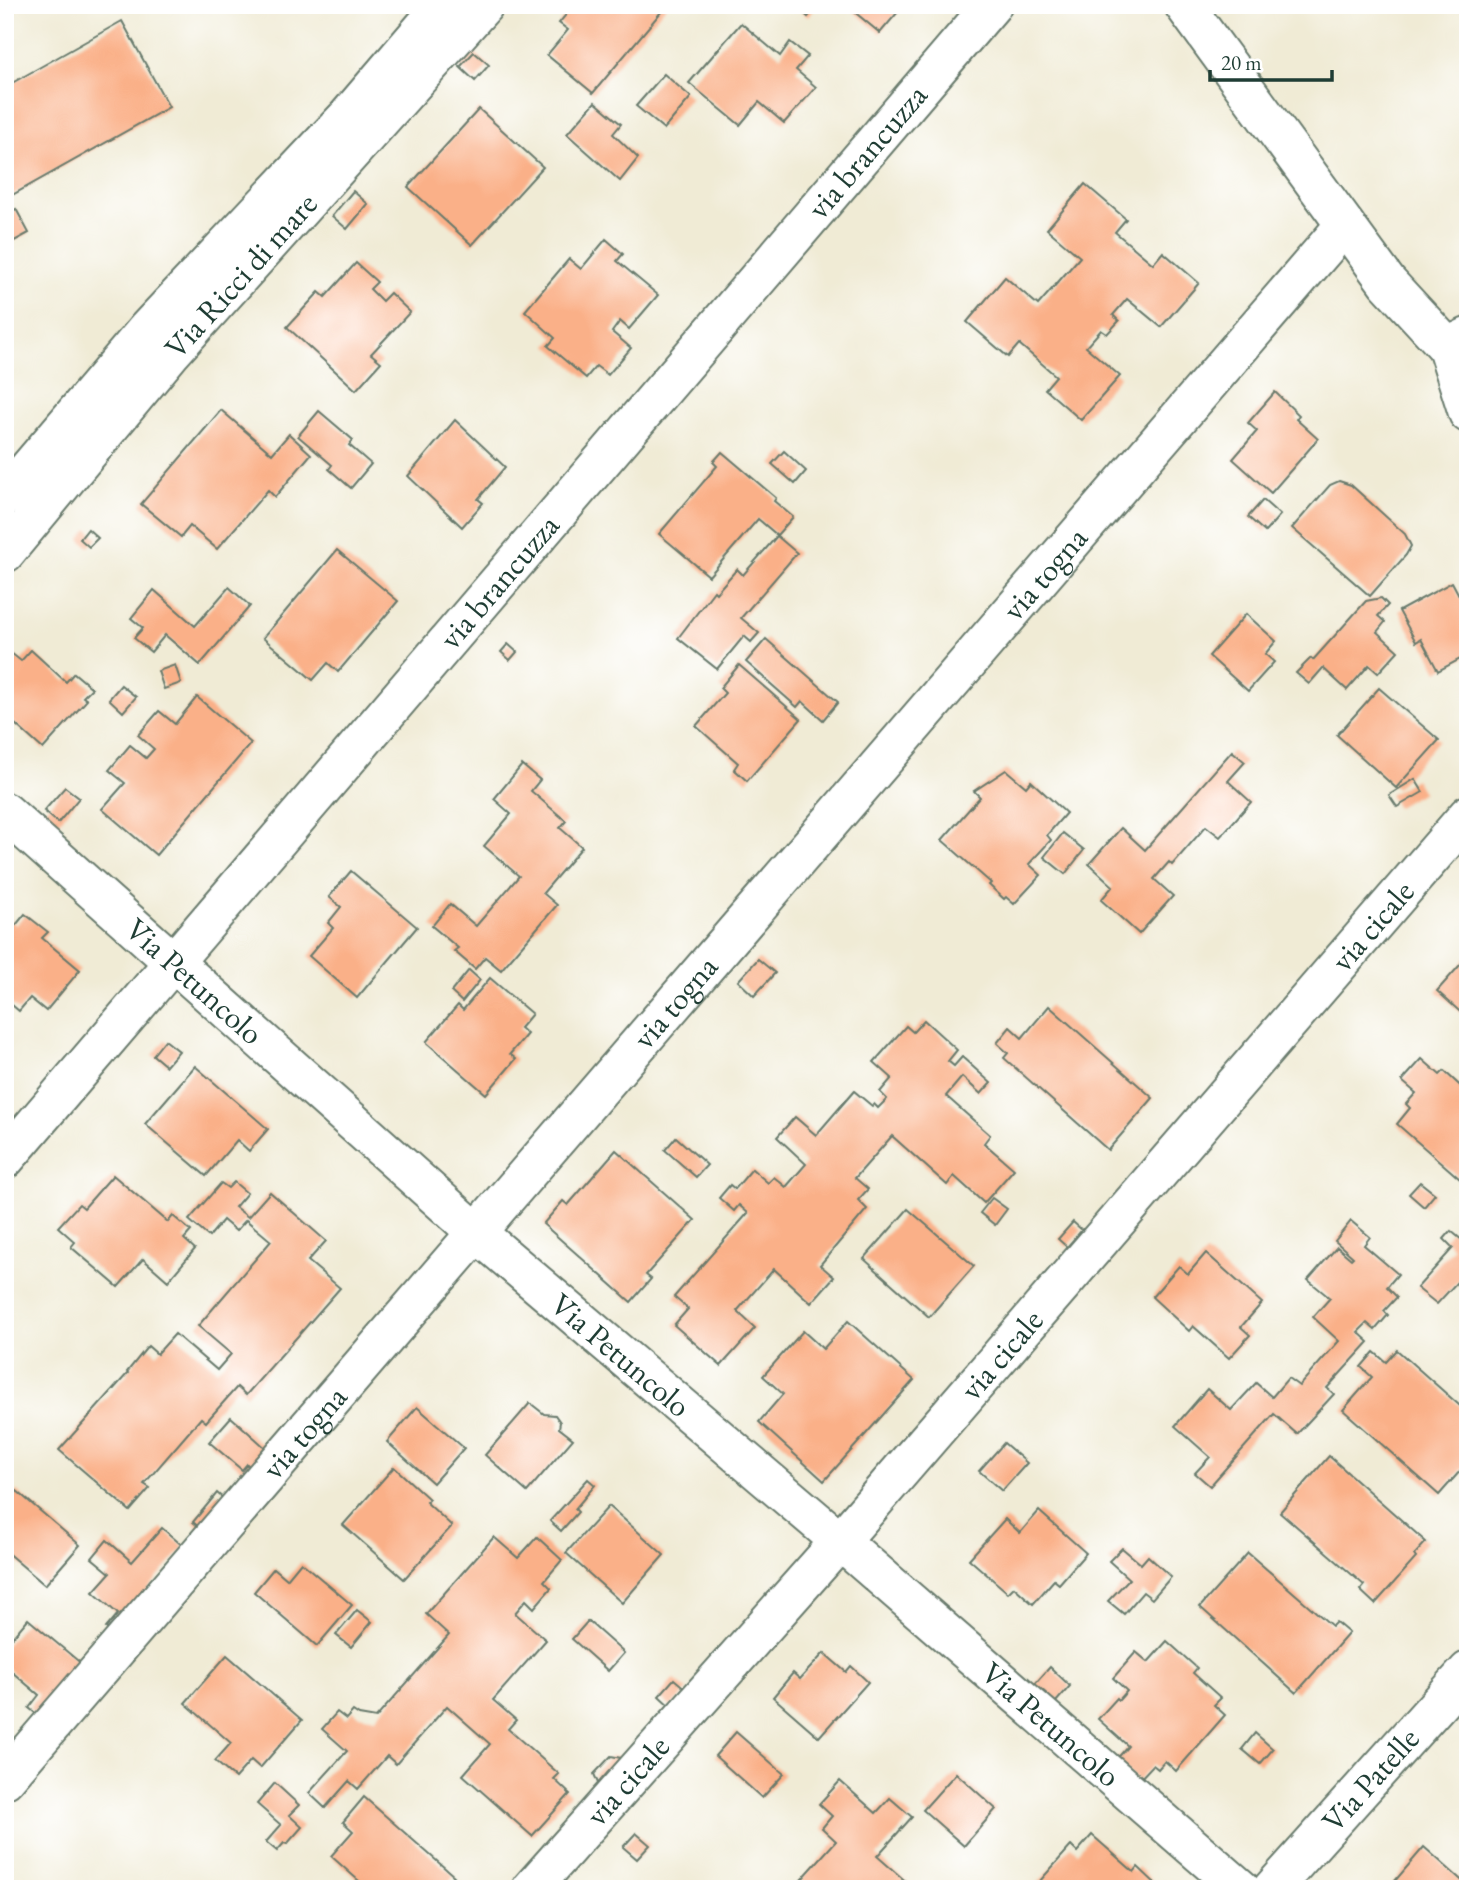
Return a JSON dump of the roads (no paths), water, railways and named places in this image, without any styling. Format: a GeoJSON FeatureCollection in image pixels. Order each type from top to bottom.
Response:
{"type":"FeatureCollection","features":[{"type":"Feature","properties":{"kind":"street"},"geometry":{"type":"LineString","coordinates":[[357,125],[443,5]]}},
{"type":"Feature","properties":{"kind":"street"},"geometry":{"type":"LineString","coordinates":[[5,496],[158,342],[357,125],[484,5]]}},
{"type":"Feature","properties":{"kind":"street","name":"via brancuzza"},"geometry":{"type":"LineString","coordinates":[[5,1158],[992,5]]}},
{"type":"Feature","properties":{"kind":"street"},"geometry":{"type":"LineString","coordinates":[[1184,5],[1387,282],[1457,342],[1468,413]]}},
{"type":"Feature","properties":{"kind":"street","name":"via togna"},"geometry":{"type":"LineString","coordinates":[[5,1779],[1345,225]]}},
{"type":"Feature","properties":{"kind":"street","name":"Via Ricci di mare"},"geometry":{"type":"LineString","coordinates":[[5,553],[158,342]]}},
{"type":"Feature","properties":{"kind":"street","name":"Via Petuncolo"},"geometry":{"type":"LineString","coordinates":[[5,813],[476,1232],[840,1541],[1241,1889]]}},
{"type":"Feature","properties":{"kind":"street","name":"via cicale"},"geometry":{"type":"LineString","coordinates":[[531,1889],[840,1541],[1468,815]]}},
{"type":"Feature","properties":{"kind":"street","name":"Via Patelle"},"geometry":{"type":"LineString","coordinates":[[1272,1889],[1468,1671]]}}]}
